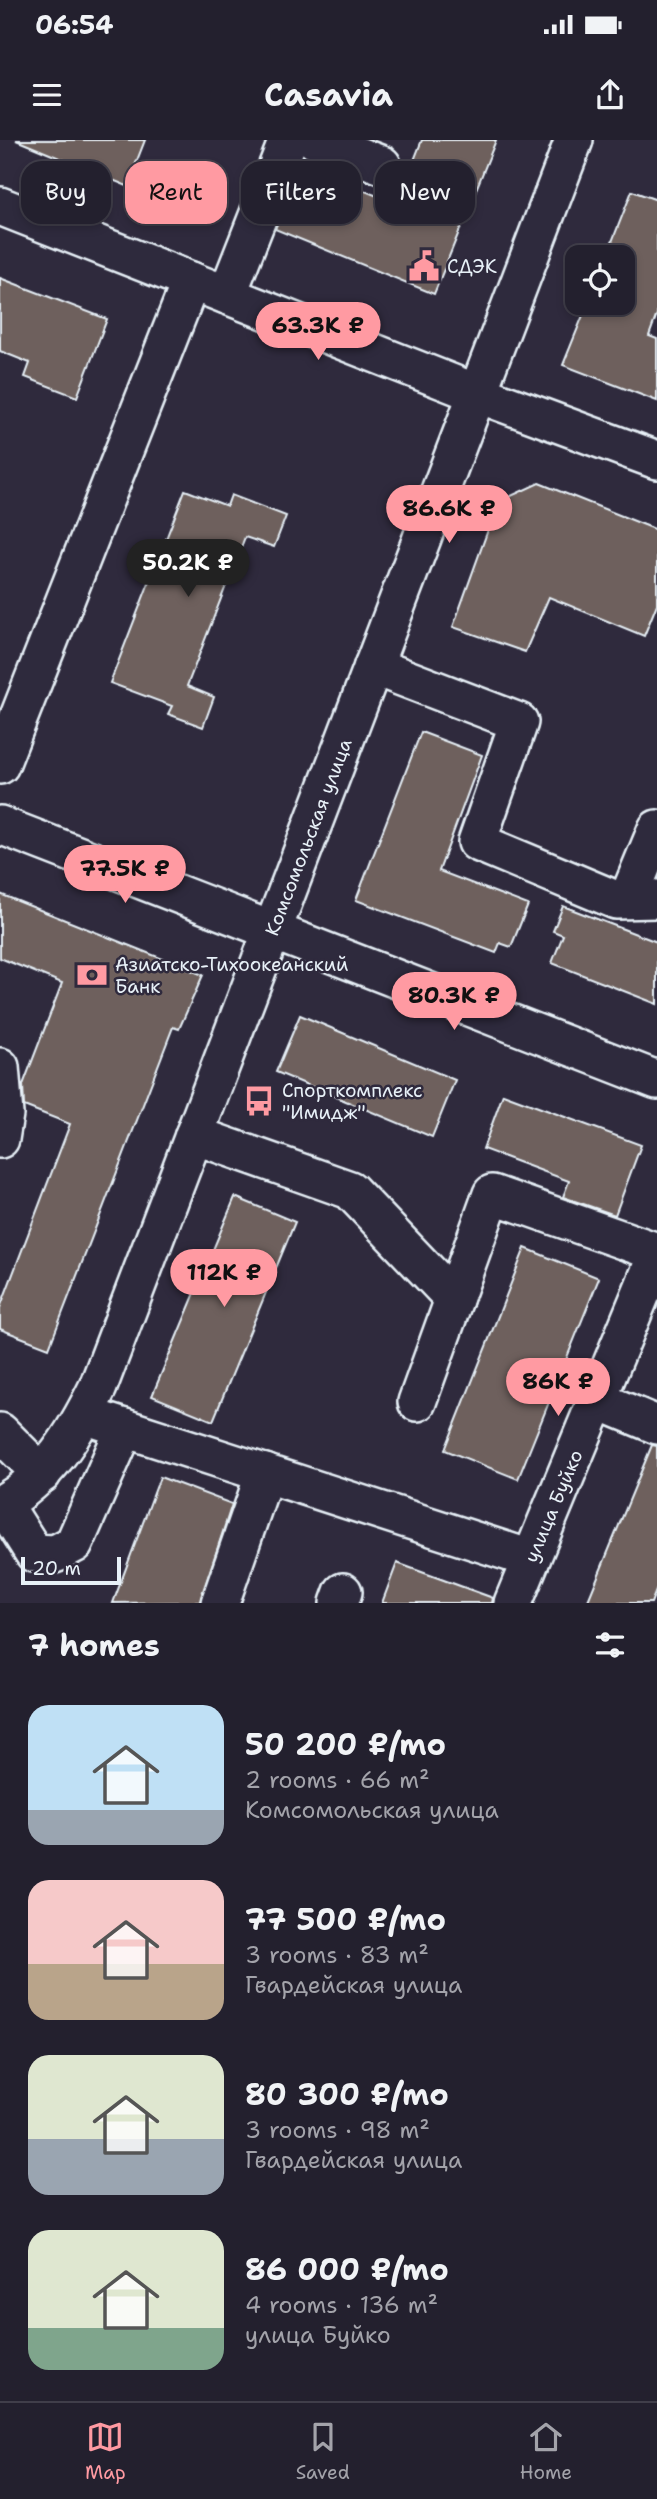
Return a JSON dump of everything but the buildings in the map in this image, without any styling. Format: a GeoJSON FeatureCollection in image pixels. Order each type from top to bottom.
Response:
{"type":"FeatureCollection","features":[{"type":"Feature","properties":{"kind":"street"},"geometry":{"type":"LineString","coordinates":[[227,295],[288,140]]}},
{"type":"Feature","properties":{"kind":"street"},"geometry":{"type":"LineString","coordinates":[[315,140],[375,162]]}},
{"type":"Feature","properties":{"kind":"street","name":"Комсомольская улица"},"geometry":{"type":"LineString","coordinates":[[2,1504],[42,1474],[59,1456],[84,1415],[115,1344],[574,140]]}},
{"type":"Feature","properties":{"kind":"street"},"geometry":{"type":"LineString","coordinates":[[0,206],[476,393],[657,460]]}},
{"type":"Feature","properties":{"kind":"street"},"geometry":{"type":"LineString","coordinates":[[0,765],[191,281]]}},
{"type":"Feature","properties":{"kind":"street"},"geometry":{"type":"LineString","coordinates":[[373,666],[519,722],[477,842],[616,900],[643,899],[657,829]]}},
{"type":"Feature","properties":{"kind":"street"},"geometry":{"type":"LineString","coordinates":[[0,825],[657,1080]]}},
{"type":"Feature","properties":{"kind":"street"},"geometry":{"type":"LineString","coordinates":[[0,1067],[4,1114],[0,1139]]}},
{"type":"Feature","properties":{"kind":"street"},"geometry":{"type":"LineString","coordinates":[[194,1135],[350,1190],[454,1298]]}},
{"type":"Feature","properties":{"kind":"street"},"geometry":{"type":"LineString","coordinates":[[416,1402],[492,1194],[657,1253]]}},
{"type":"Feature","properties":{"kind":"street","name":"улица Буйко"},"geometry":{"type":"LineString","coordinates":[[513,1603],[657,1253]]}},
{"type":"Feature","properties":{"kind":"street"},"geometry":{"type":"LineString","coordinates":[[597,1400],[657,1425]]}},
{"type":"Feature","properties":{"kind":"street"},"geometry":{"type":"LineString","coordinates":[[84,1415],[531,1559]]}},
{"type":"Feature","properties":{"kind":"street"},"geometry":{"type":"LineString","coordinates":[[2,1504],[34,1553],[55,1554],[74,1544],[125,1428]]}},
{"type":"Feature","properties":{"kind":"street"},"geometry":{"type":"LineString","coordinates":[[0,1432],[42,1474]]}},
{"type":"Feature","properties":{"kind":"street"},"geometry":{"type":"LineString","coordinates":[[220,1603],[265,1473]]}},
{"type":"Feature","properties":{"kind":"place","name":"СДЭК"},"geometry":{"type":"Point","coordinates":[424,266]}},
{"type":"Feature","properties":{"kind":"place","name":"Азиатско-Тихоокеанский Банк"},"geometry":{"type":"Point","coordinates":[92,975]}},
{"type":"Feature","properties":{"kind":"place","name":"Спорткомплекс \"Имидж\""},"geometry":{"type":"Point","coordinates":[259,1101]}}]}
